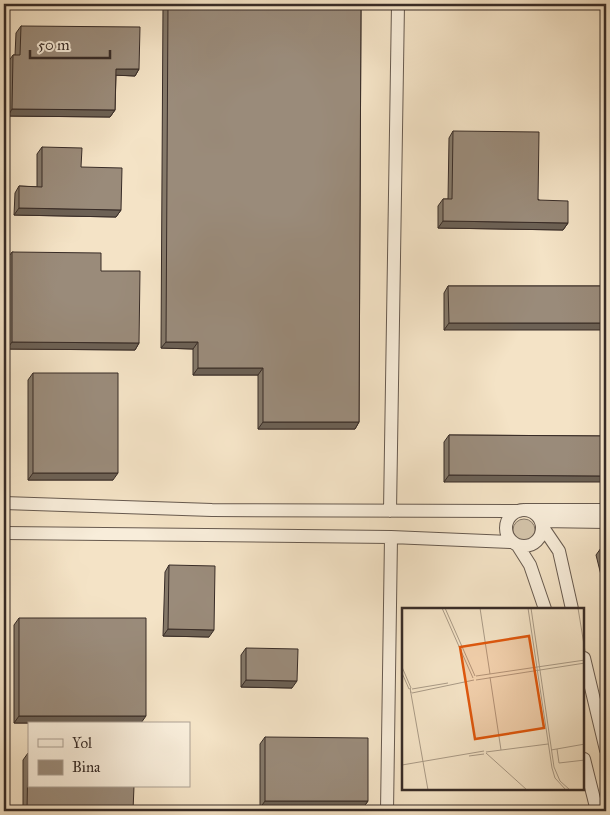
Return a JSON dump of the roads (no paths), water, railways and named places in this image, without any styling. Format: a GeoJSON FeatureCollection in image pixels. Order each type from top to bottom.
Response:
{"type":"FeatureCollection","features":[{"type":"Feature","properties":{"kind":"street"},"geometry":{"type":"LineString","coordinates":[[390,511],[398,4]]}},
{"type":"Feature","properties":{"kind":"street"},"geometry":{"type":"LineString","coordinates":[[4,503],[212,510],[606,510]]}},
{"type":"Feature","properties":{"kind":"street"},"geometry":{"type":"LineString","coordinates":[[545,608],[530,565],[507,536],[506,525],[510,516],[522,510],[534,513],[539,517],[541,524],[559,551],[572,608]]}},
{"type":"Feature","properties":{"kind":"street"},"geometry":{"type":"LineString","coordinates":[[541,524],[606,522]]}},
{"type":"Feature","properties":{"kind":"street"},"geometry":{"type":"LineString","coordinates":[[4,533],[391,537],[528,546],[534,544],[540,536],[541,524]]}},
{"type":"Feature","properties":{"kind":"street"},"geometry":{"type":"LineString","coordinates":[[387,811],[391,537]]}},
{"type":"Feature","properties":{"kind":"street"},"geometry":{"type":"LineString","coordinates":[[585,662],[606,750]]}},
{"type":"Feature","properties":{"kind":"street"},"geometry":{"type":"LineString","coordinates":[[585,764],[597,811]]}}]}
